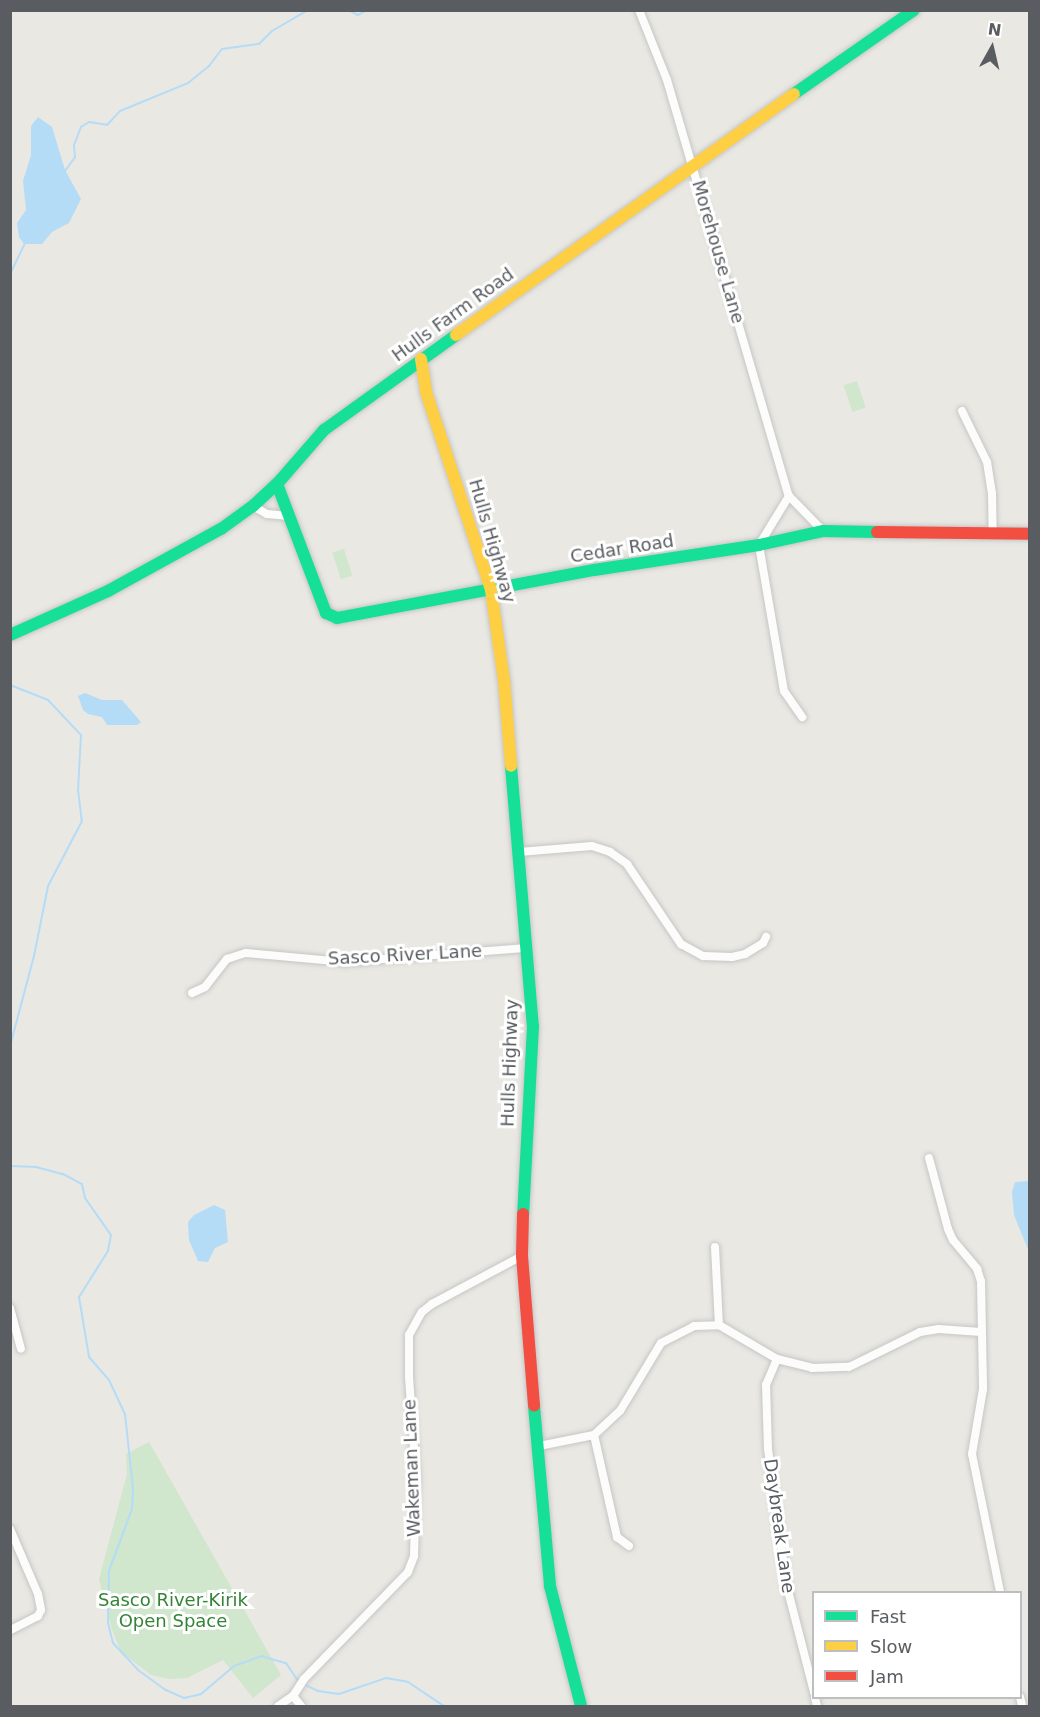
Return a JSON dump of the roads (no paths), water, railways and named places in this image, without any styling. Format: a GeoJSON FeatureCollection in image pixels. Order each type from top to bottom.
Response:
{"type":"FeatureCollection","features":[{"type":"Feature","properties":{"kind":"street","name":"Morehouse Lane"},"geometry":{"type":"LineString","coordinates":[[639,10],[667,80],[789,496],[823,531]]}},
{"type":"Feature","properties":{"kind":"street","name":"Hulls Farm Road"},"geometry":{"type":"LineString","coordinates":[[10,635],[108,591],[221,529],[253,506],[277,484],[324,430],[693,165],[914,10]]}},
{"type":"Feature","properties":{"kind":"street","name":"Hulls Highway"},"geometry":{"type":"LineString","coordinates":[[421,359],[426,392],[491,590],[504,680],[532,1026],[524,1157],[522,1256],[530,1378],[539,1446],[550,1586],[581,1707]]}},
{"type":"Feature","properties":{"kind":"street","name":"Hulls Highway"},"geometry":{"type":"LineString","coordinates":[[409,369],[426,392]]}},
{"type":"Feature","properties":{"kind":"street"},"geometry":{"type":"LineString","coordinates":[[962,411],[987,462],[992,494],[993,533]]}},
{"type":"Feature","properties":{"kind":"street","name":"Cedar Road"},"geometry":{"type":"LineString","coordinates":[[277,484],[326,613],[337,618],[594,570],[759,545],[823,531],[1029,534]]}},
{"type":"Feature","properties":{"kind":"street"},"geometry":{"type":"LineString","coordinates":[[789,496],[759,545],[784,691],[802,717]]}},
{"type":"Feature","properties":{"kind":"street"},"geometry":{"type":"LineString","coordinates":[[253,506],[267,514],[289,516]]}},
{"type":"Feature","properties":{"kind":"street"},"geometry":{"type":"LineString","coordinates":[[519,852],[592,846],[610,852],[627,864],[681,944],[703,956],[732,957],[746,954],[763,943],[766,937]]}},
{"type":"Feature","properties":{"kind":"street","name":"Sasco River Lane"},"geometry":{"type":"LineString","coordinates":[[192,993],[205,987],[227,959],[246,953],[344,962],[527,948]]}},
{"type":"Feature","properties":{"kind":"street"},"geometry":{"type":"LineString","coordinates":[[929,1158],[948,1229],[953,1240],[977,1269],[981,1281],[983,1389],[972,1454],[999,1591]]}},
{"type":"Feature","properties":{"kind":"street"},"geometry":{"type":"LineString","coordinates":[[715,1247],[719,1325]]}},
{"type":"Feature","properties":{"kind":"street","name":"Wakeman Lane"},"geometry":{"type":"LineString","coordinates":[[293,1696],[304,1679],[408,1572],[414,1556],[416,1477],[409,1376],[409,1335],[422,1312],[432,1304],[522,1256]]}},
{"type":"Feature","properties":{"kind":"street"},"geometry":{"type":"LineString","coordinates":[[10,1308],[21,1349]]}},
{"type":"Feature","properties":{"kind":"street"},"geometry":{"type":"LineString","coordinates":[[539,1446],[594,1435],[620,1411],[662,1343],[694,1326],[719,1325],[777,1359],[812,1368],[849,1367],[920,1332],[939,1329],[981,1332]]}},
{"type":"Feature","properties":{"kind":"street","name":"Daybreak Lane"},"geometry":{"type":"LineString","coordinates":[[777,1359],[766,1385],[768,1449],[786,1583],[812,1688]]}},
{"type":"Feature","properties":{"kind":"street"},"geometry":{"type":"LineString","coordinates":[[594,1435],[617,1537],[629,1546]]}},
{"type":"Feature","properties":{"kind":"street"},"geometry":{"type":"LineString","coordinates":[[10,1529],[38,1594],[41,1610],[38,1616],[10,1630]]}},
{"type":"Feature","properties":{"kind":"street"},"geometry":{"type":"LineString","coordinates":[[278,1707],[293,1696],[301,1707]]}},
{"type":"Feature","properties":{"kind":"water"},"geometry":{"type":"Polygon","coordinates":[[[38,117],[52,127],[65,170],[81,199],[69,223],[52,232],[42,244],[24,244],[19,237],[17,223],[26,210],[23,181],[31,155],[31,126],[38,117]]]}},
{"type":"Feature","properties":{"kind":"water"},"geometry":{"type":"Polygon","coordinates":[[[85,693],[102,700],[122,700],[141,722],[137,725],[107,725],[102,717],[88,714],[83,710],[78,696],[85,693]]]}},
{"type":"Feature","properties":{"kind":"water"},"geometry":{"type":"Polygon","coordinates":[[[1030,1181],[1029,1252],[1014,1215],[1012,1192],[1015,1182],[1030,1181]]]}},
{"type":"Feature","properties":{"kind":"water"},"geometry":{"type":"Polygon","coordinates":[[[214,1205],[225,1210],[228,1242],[215,1248],[208,1262],[198,1261],[189,1240],[188,1222],[194,1215],[214,1205]]]}},
{"type":"Feature","properties":{"kind":"waterway"},"geometry":{"type":"LineString","coordinates":[[65,171],[75,157],[74,145],[81,127],[89,122],[107,125],[120,111],[188,83],[209,66],[222,49],[259,44],[272,31],[308,10]]}},
{"type":"Feature","properties":{"kind":"waterway"},"geometry":{"type":"LineString","coordinates":[[348,10],[358,15],[367,10]]}},
{"type":"Feature","properties":{"kind":"waterway"},"geometry":{"type":"LineString","coordinates":[[10,274],[26,241]]}},
{"type":"Feature","properties":{"kind":"waterway"},"geometry":{"type":"LineString","coordinates":[[10,310],[10,351]]}},
{"type":"Feature","properties":{"kind":"waterway"},"geometry":{"type":"LineString","coordinates":[[10,685],[48,700],[81,735],[78,790],[82,821],[48,886],[34,956],[10,1046]]}},
{"type":"Feature","properties":{"kind":"waterway"},"geometry":{"type":"LineString","coordinates":[[10,1166],[36,1167],[63,1174],[82,1184],[85,1198],[111,1235],[108,1251],[79,1297],[89,1357],[109,1380],[125,1414],[133,1489],[132,1509],[109,1571],[108,1623],[113,1643],[138,1670],[166,1690],[184,1698],[201,1694],[234,1666],[261,1656],[286,1663],[298,1681]]}},
{"type":"Feature","properties":{"kind":"waterway"},"geometry":{"type":"LineString","coordinates":[[303,1684],[318,1691],[339,1694],[386,1678],[408,1682],[444,1706]]}},
{"type":"Feature","properties":{"kind":"park label","name":"Sasco River-Kirik Open Space"},"geometry":{"type":"Point","coordinates":[173,1611]}}]}
